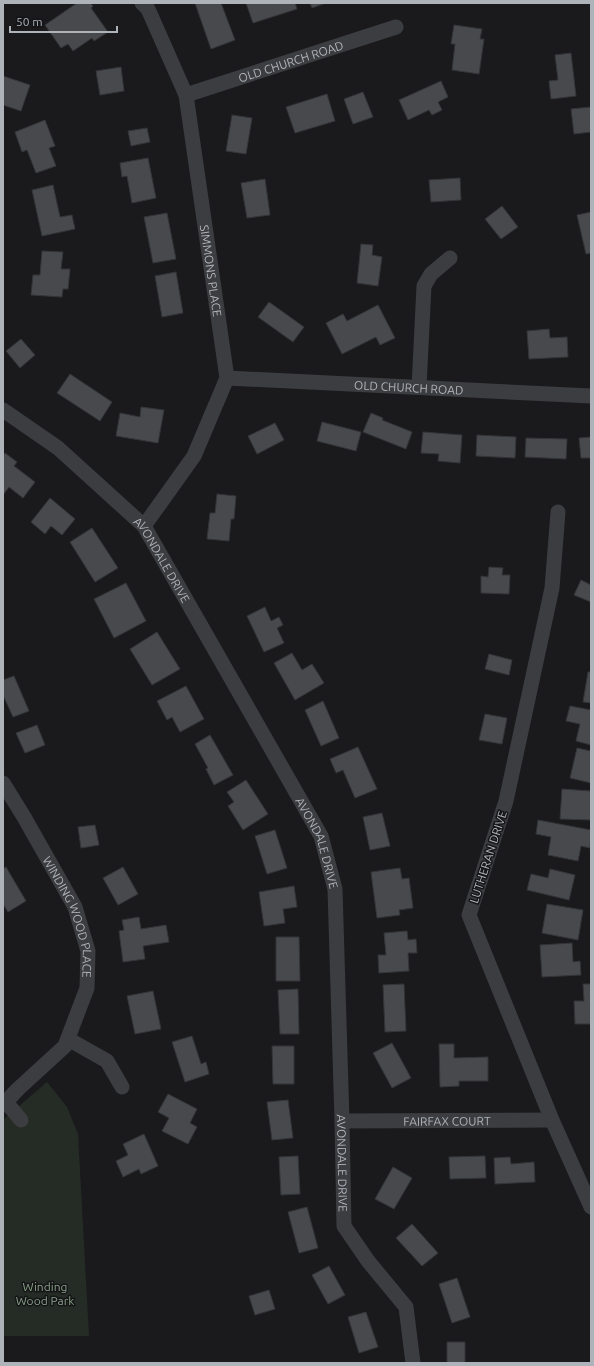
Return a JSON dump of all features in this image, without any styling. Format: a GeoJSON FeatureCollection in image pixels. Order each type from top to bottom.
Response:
{"type":"FeatureCollection","features":[{"type":"Feature","properties":{"kind":"street","name":"SIMMONS PLACE"},"geometry":{"type":"LineString","coordinates":[[142,3],[148,9],[186,95],[227,378]]}},
{"type":"Feature","properties":{"kind":"street","name":"OLD CHURCH ROAD"},"geometry":{"type":"LineString","coordinates":[[186,95],[396,27]]}},
{"type":"Feature","properties":{"kind":"street"},"geometry":{"type":"LineString","coordinates":[[419,387],[424,286],[431,274],[450,258]]}},
{"type":"Feature","properties":{"kind":"street","name":"OLD CHURCH ROAD"},"geometry":{"type":"LineString","coordinates":[[227,378],[591,396]]}},
{"type":"Feature","properties":{"kind":"street"},"geometry":{"type":"LineString","coordinates":[[144,526],[194,456],[227,378]]}},
{"type":"Feature","properties":{"kind":"street","name":"AVONDALE DRIVE"},"geometry":{"type":"LineString","coordinates":[[3,410],[58,448],[144,526],[321,836],[335,889],[344,1226],[368,1261],[406,1307],[413,1363]]}},
{"type":"Feature","properties":{"kind":"street","name":"LUTHERAN DRIVE"},"geometry":{"type":"LineString","coordinates":[[558,512],[552,588],[506,801],[469,915],[552,1120],[591,1206]]}},
{"type":"Feature","properties":{"kind":"street","name":"WINDING WOOD PLACE"},"geometry":{"type":"LineString","coordinates":[[3,783],[24,817],[74,907],[88,951],[87,988],[65,1046],[18,1089],[4,1104]]}},
{"type":"Feature","properties":{"kind":"street"},"geometry":{"type":"LineString","coordinates":[[68,1039],[107,1061],[122,1087]]}},
{"type":"Feature","properties":{"kind":"street"},"geometry":{"type":"LineString","coordinates":[[4,1104],[21,1120]]}},
{"type":"Feature","properties":{"kind":"street","name":"FAIRFAX COURT"},"geometry":{"type":"LineString","coordinates":[[342,1121],[552,1120]]}},
{"type":"Feature","properties":{"kind":"green space","name":"Winding Wood Park"},"geometry":{"type":"Polygon","coordinates":[[[47,1082],[67,1107],[78,1134],[89,1336],[3,1336],[3,1120],[47,1082]]]}},
{"type":"Feature","properties":{"kind":"building"},"geometry":{"type":"Polygon","coordinates":[[[77,3],[90,3],[93,6],[91,8],[108,32],[94,41],[92,38],[73,51],[68,44],[61,48],[45,25],[77,3]]]}},
{"type":"Feature","properties":{"kind":"building"},"geometry":{"type":"Polygon","coordinates":[[[195,3],[221,3],[235,40],[211,49],[195,3]]]}},
{"type":"Feature","properties":{"kind":"building"},"geometry":{"type":"Polygon","coordinates":[[[246,3],[295,3],[297,9],[253,23],[246,3]]]}},
{"type":"Feature","properties":{"kind":"building"},"geometry":{"type":"Polygon","coordinates":[[[310,3],[326,3],[312,8],[310,3]]]}},
{"type":"Feature","properties":{"kind":"building"},"geometry":{"type":"Polygon","coordinates":[[[454,25],[482,29],[480,39],[484,39],[479,74],[452,70],[455,44],[451,44],[454,25]]]}},
{"type":"Feature","properties":{"kind":"building"},"geometry":{"type":"Polygon","coordinates":[[[571,53],[576,96],[551,99],[549,81],[558,80],[555,55],[571,53]]]}},
{"type":"Feature","properties":{"kind":"building"},"geometry":{"type":"Polygon","coordinates":[[[121,67],[124,91],[100,95],[96,71],[121,67]]]}},
{"type":"Feature","properties":{"kind":"building"},"geometry":{"type":"Polygon","coordinates":[[[3,76],[30,85],[21,111],[3,105],[3,76]]]}},
{"type":"Feature","properties":{"kind":"building"},"geometry":{"type":"Polygon","coordinates":[[[441,81],[448,97],[438,102],[442,110],[432,115],[429,110],[408,120],[399,100],[441,81]]]}},
{"type":"Feature","properties":{"kind":"building"},"geometry":{"type":"Polygon","coordinates":[[[363,92],[373,117],[353,124],[344,99],[363,92]]]}},
{"type":"Feature","properties":{"kind":"building"},"geometry":{"type":"Polygon","coordinates":[[[327,94],[335,121],[295,133],[286,107],[327,94]]]}},
{"type":"Feature","properties":{"kind":"building"},"geometry":{"type":"Polygon","coordinates":[[[591,107],[591,132],[574,134],[571,109],[591,107]]]}},
{"type":"Feature","properties":{"kind":"building"},"geometry":{"type":"Polygon","coordinates":[[[232,115],[252,118],[246,154],[226,151],[232,115]]]}},
{"type":"Feature","properties":{"kind":"building"},"geometry":{"type":"Polygon","coordinates":[[[45,120],[55,146],[49,148],[56,166],[36,173],[27,150],[22,152],[15,132],[45,120]]]}},
{"type":"Feature","properties":{"kind":"building"},"geometry":{"type":"Polygon","coordinates":[[[147,128],[150,142],[131,146],[128,131],[147,128]]]}},
{"type":"Feature","properties":{"kind":"building"},"geometry":{"type":"Polygon","coordinates":[[[148,158],[156,198],[132,203],[127,176],[122,177],[120,163],[148,158]]]}},
{"type":"Feature","properties":{"kind":"building"},"geometry":{"type":"Polygon","coordinates":[[[460,178],[461,200],[431,202],[429,180],[460,178]]]}},
{"type":"Feature","properties":{"kind":"building"},"geometry":{"type":"Polygon","coordinates":[[[265,179],[270,215],[247,218],[241,183],[265,179]]]}},
{"type":"Feature","properties":{"kind":"building"},"geometry":{"type":"Polygon","coordinates":[[[53,185],[60,217],[72,215],[75,229],[42,236],[32,190],[53,185]]]}},
{"type":"Feature","properties":{"kind":"building"},"geometry":{"type":"Polygon","coordinates":[[[502,206],[518,227],[501,239],[485,219],[502,206]]]}},
{"type":"Feature","properties":{"kind":"building"},"geometry":{"type":"Polygon","coordinates":[[[591,212],[591,253],[586,254],[577,215],[591,212]]]}},
{"type":"Feature","properties":{"kind":"building"},"geometry":{"type":"Polygon","coordinates":[[[167,213],[176,259],[153,263],[144,217],[167,213]]]}},
{"type":"Feature","properties":{"kind":"building"},"geometry":{"type":"Polygon","coordinates":[[[361,244],[373,245],[372,255],[382,257],[378,286],[357,283],[361,244]]]}},
{"type":"Feature","properties":{"kind":"building"},"geometry":{"type":"Polygon","coordinates":[[[42,251],[63,252],[61,269],[70,269],[68,289],[63,289],[62,297],[31,295],[33,275],[40,275],[42,251]]]}},
{"type":"Feature","properties":{"kind":"building"},"geometry":{"type":"Polygon","coordinates":[[[176,272],[183,313],[162,317],[155,276],[176,272]]]}},
{"type":"Feature","properties":{"kind":"building"},"geometry":{"type":"Polygon","coordinates":[[[269,302],[304,327],[293,342],[258,317],[269,302]]]}},
{"type":"Feature","properties":{"kind":"building"},"geometry":{"type":"Polygon","coordinates":[[[378,305],[395,338],[380,345],[376,337],[342,354],[326,323],[343,314],[347,321],[378,305]]]}},
{"type":"Feature","properties":{"kind":"building"},"geometry":{"type":"Polygon","coordinates":[[[549,329],[550,338],[567,337],[568,357],[529,359],[527,331],[549,329]]]}},
{"type":"Feature","properties":{"kind":"building"},"geometry":{"type":"Polygon","coordinates":[[[21,339],[35,355],[20,368],[6,351],[21,339]]]}},
{"type":"Feature","properties":{"kind":"building"},"geometry":{"type":"Polygon","coordinates":[[[70,374],[112,402],[100,421],[57,393],[70,374]]]}},
{"type":"Feature","properties":{"kind":"building"},"geometry":{"type":"Polygon","coordinates":[[[141,407],[164,410],[158,443],[116,436],[120,413],[140,417],[141,407]]]}},
{"type":"Feature","properties":{"kind":"building"},"geometry":{"type":"Polygon","coordinates":[[[371,413],[383,418],[382,420],[412,432],[406,449],[363,432],[371,413]]]}},
{"type":"Feature","properties":{"kind":"building"},"geometry":{"type":"Polygon","coordinates":[[[322,422],[361,432],[356,451],[317,441],[322,422]]]}},
{"type":"Feature","properties":{"kind":"building"},"geometry":{"type":"Polygon","coordinates":[[[275,423],[284,440],[257,454],[248,436],[275,423]]]}},
{"type":"Feature","properties":{"kind":"building"},"geometry":{"type":"Polygon","coordinates":[[[423,432],[462,435],[460,463],[438,461],[439,454],[421,453],[423,432]]]}},
{"type":"Feature","properties":{"kind":"building"},"geometry":{"type":"Polygon","coordinates":[[[477,435],[516,437],[515,458],[476,456],[477,435]]]}},
{"type":"Feature","properties":{"kind":"building"},"geometry":{"type":"Polygon","coordinates":[[[591,437],[591,458],[581,458],[579,438],[591,437]]]}},
{"type":"Feature","properties":{"kind":"building"},"geometry":{"type":"Polygon","coordinates":[[[526,438],[567,439],[566,459],[525,457],[526,438]]]}},
{"type":"Feature","properties":{"kind":"building"},"geometry":{"type":"Polygon","coordinates":[[[5,453],[17,462],[14,466],[35,482],[23,498],[9,487],[3,495],[3,456],[5,453]]]}},
{"type":"Feature","properties":{"kind":"building"},"geometry":{"type":"Polygon","coordinates":[[[217,494],[236,496],[234,519],[231,519],[229,541],[207,539],[210,513],[215,513],[217,494]]]}},
{"type":"Feature","properties":{"kind":"building"},"geometry":{"type":"Polygon","coordinates":[[[50,498],[75,519],[62,535],[51,526],[45,534],[31,522],[50,498]]]}},
{"type":"Feature","properties":{"kind":"building"},"geometry":{"type":"Polygon","coordinates":[[[92,528],[118,568],[95,582],[70,542],[92,528]]]}},
{"type":"Feature","properties":{"kind":"building"},"geometry":{"type":"Polygon","coordinates":[[[489,567],[503,568],[502,575],[510,575],[509,594],[481,593],[481,576],[488,577],[489,567]]]}},
{"type":"Feature","properties":{"kind":"building"},"geometry":{"type":"Polygon","coordinates":[[[581,580],[591,585],[591,602],[574,595],[581,580]]]}},
{"type":"Feature","properties":{"kind":"building"},"geometry":{"type":"Polygon","coordinates":[[[126,583],[146,621],[114,638],[94,599],[126,583]]]}},
{"type":"Feature","properties":{"kind":"building"},"geometry":{"type":"Polygon","coordinates":[[[265,607],[271,621],[279,617],[283,625],[277,628],[284,643],[264,652],[247,616],[265,607]]]}},
{"type":"Feature","properties":{"kind":"building"},"geometry":{"type":"Polygon","coordinates":[[[157,632],[180,669],[152,685],[130,649],[157,632]]]}},
{"type":"Feature","properties":{"kind":"building"},"geometry":{"type":"Polygon","coordinates":[[[292,653],[302,670],[312,664],[324,683],[295,700],[274,663],[292,653]]]}},
{"type":"Feature","properties":{"kind":"building"},"geometry":{"type":"Polygon","coordinates":[[[489,654],[512,660],[509,675],[485,669],[489,654]]]}},
{"type":"Feature","properties":{"kind":"building"},"geometry":{"type":"Polygon","coordinates":[[[588,672],[591,672],[591,703],[583,702],[588,672]]]}},
{"type":"Feature","properties":{"kind":"building"},"geometry":{"type":"Polygon","coordinates":[[[14,676],[29,711],[13,717],[3,695],[3,680],[14,676]]]}},
{"type":"Feature","properties":{"kind":"building"},"geometry":{"type":"Polygon","coordinates":[[[186,686],[204,719],[180,732],[172,717],[167,720],[157,701],[186,686]]]}},
{"type":"Feature","properties":{"kind":"building"},"geometry":{"type":"Polygon","coordinates":[[[323,701],[339,738],[321,746],[305,710],[323,701]]]}},
{"type":"Feature","properties":{"kind":"building"},"geometry":{"type":"Polygon","coordinates":[[[570,706],[591,710],[591,745],[576,741],[580,724],[566,721],[570,706]]]}},
{"type":"Feature","properties":{"kind":"building"},"geometry":{"type":"Polygon","coordinates":[[[485,714],[507,718],[502,744],[479,740],[485,714]]]}},
{"type":"Feature","properties":{"kind":"building"},"geometry":{"type":"Polygon","coordinates":[[[37,725],[45,745],[25,753],[16,733],[37,725]]]}},
{"type":"Feature","properties":{"kind":"building"},"geometry":{"type":"Polygon","coordinates":[[[210,735],[233,775],[214,785],[206,769],[208,768],[195,744],[210,735]]]}},
{"type":"Feature","properties":{"kind":"building"},"geometry":{"type":"Polygon","coordinates":[[[358,747],[377,789],[355,798],[343,770],[336,773],[330,759],[358,747]]]}},
{"type":"Feature","properties":{"kind":"building"},"geometry":{"type":"Polygon","coordinates":[[[577,748],[591,751],[591,783],[570,778],[577,748]]]}},
{"type":"Feature","properties":{"kind":"building"},"geometry":{"type":"Polygon","coordinates":[[[246,780],[268,814],[243,830],[228,806],[234,802],[227,792],[246,780]]]}},
{"type":"Feature","properties":{"kind":"building"},"geometry":{"type":"Polygon","coordinates":[[[562,789],[591,791],[591,820],[560,819],[562,789]]]}},
{"type":"Feature","properties":{"kind":"building"},"geometry":{"type":"Polygon","coordinates":[[[382,813],[390,846],[370,850],[363,817],[382,813]]]}},
{"type":"Feature","properties":{"kind":"building"},"geometry":{"type":"Polygon","coordinates":[[[538,820],[591,830],[590,848],[581,846],[578,861],[548,855],[551,837],[536,834],[538,820]]]}},
{"type":"Feature","properties":{"kind":"building"},"geometry":{"type":"Polygon","coordinates":[[[95,825],[99,845],[81,848],[78,827],[95,825]]]}},
{"type":"Feature","properties":{"kind":"building"},"geometry":{"type":"Polygon","coordinates":[[[275,830],[287,868],[267,874],[255,836],[275,830]]]}},
{"type":"Feature","properties":{"kind":"building"},"geometry":{"type":"Polygon","coordinates":[[[6,867],[26,901],[8,912],[3,904],[3,869],[6,867]]]}},
{"type":"Feature","properties":{"kind":"building"},"geometry":{"type":"Polygon","coordinates":[[[123,867],[138,894],[118,905],[103,878],[123,867]]]}},
{"type":"Feature","properties":{"kind":"building"},"geometry":{"type":"Polygon","coordinates":[[[400,868],[402,879],[409,878],[413,908],[399,910],[400,915],[377,918],[371,872],[400,868]]]}},
{"type":"Feature","properties":{"kind":"building"},"geometry":{"type":"Polygon","coordinates":[[[550,869],[575,875],[569,900],[527,890],[531,874],[548,878],[550,869]]]}},
{"type":"Feature","properties":{"kind":"building"},"geometry":{"type":"Polygon","coordinates":[[[294,886],[297,907],[283,909],[285,923],[264,926],[259,892],[294,886]]]}},
{"type":"Feature","properties":{"kind":"building"},"geometry":{"type":"Polygon","coordinates":[[[547,904],[583,910],[578,940],[542,933],[547,904]]]}},
{"type":"Feature","properties":{"kind":"building"},"geometry":{"type":"Polygon","coordinates":[[[139,917],[141,929],[166,925],[169,942],[143,946],[145,959],[123,962],[119,931],[124,930],[122,920],[139,917]]]}},
{"type":"Feature","properties":{"kind":"building"},"geometry":{"type":"Polygon","coordinates":[[[407,931],[408,940],[416,939],[417,953],[408,953],[409,971],[379,973],[378,955],[386,955],[384,933],[407,931]]]}},
{"type":"Feature","properties":{"kind":"building"},"geometry":{"type":"Polygon","coordinates":[[[276,937],[299,937],[300,981],[276,981],[276,937]]]}},
{"type":"Feature","properties":{"kind":"building"},"geometry":{"type":"Polygon","coordinates":[[[572,943],[573,962],[580,961],[581,975],[542,977],[540,945],[572,943]]]}},
{"type":"Feature","properties":{"kind":"building"},"geometry":{"type":"Polygon","coordinates":[[[404,984],[406,1031],[385,1032],[383,985],[404,984]]]}},
{"type":"Feature","properties":{"kind":"building"},"geometry":{"type":"Polygon","coordinates":[[[583,984],[591,984],[591,1024],[575,1024],[574,1001],[584,1001],[583,984]]]}},
{"type":"Feature","properties":{"kind":"building"},"geometry":{"type":"Polygon","coordinates":[[[298,989],[299,1034],[280,1034],[278,990],[298,989]]]}},
{"type":"Feature","properties":{"kind":"building"},"geometry":{"type":"Polygon","coordinates":[[[153,991],[161,1029],[135,1034],[127,996],[153,991]]]}},
{"type":"Feature","properties":{"kind":"building"},"geometry":{"type":"Polygon","coordinates":[[[192,1036],[201,1064],[206,1062],[209,1074],[185,1082],[172,1042],[192,1036]]]}},
{"type":"Feature","properties":{"kind":"building"},"geometry":{"type":"Polygon","coordinates":[[[392,1043],[411,1078],[392,1088],[373,1053],[392,1043]]]}},
{"type":"Feature","properties":{"kind":"building"},"geometry":{"type":"Polygon","coordinates":[[[439,1044],[454,1044],[454,1058],[488,1057],[488,1081],[459,1081],[459,1086],[440,1087],[439,1044]]]}},
{"type":"Feature","properties":{"kind":"building"},"geometry":{"type":"Polygon","coordinates":[[[272,1046],[294,1046],[294,1084],[273,1084],[272,1046]]]}},
{"type":"Feature","properties":{"kind":"building"},"geometry":{"type":"Polygon","coordinates":[[[168,1094],[197,1109],[190,1123],[197,1127],[188,1144],[162,1131],[169,1118],[158,1112],[168,1094]]]}},
{"type":"Feature","properties":{"kind":"building"},"geometry":{"type":"Polygon","coordinates":[[[288,1100],[293,1138],[272,1140],[267,1102],[288,1100]]]}},
{"type":"Feature","properties":{"kind":"building"},"geometry":{"type":"Polygon","coordinates":[[[144,1134],[158,1166],[141,1174],[139,1169],[123,1177],[116,1161],[128,1155],[123,1144],[144,1134]]]}},
{"type":"Feature","properties":{"kind":"building"},"geometry":{"type":"Polygon","coordinates":[[[298,1156],[300,1194],[281,1195],[279,1157],[298,1156]]]}},
{"type":"Feature","properties":{"kind":"building"},"geometry":{"type":"Polygon","coordinates":[[[485,1156],[486,1178],[450,1179],[449,1157],[485,1156]]]}},
{"type":"Feature","properties":{"kind":"building"},"geometry":{"type":"Polygon","coordinates":[[[510,1157],[511,1164],[534,1162],[535,1182],[495,1184],[494,1158],[510,1157]]]}},
{"type":"Feature","properties":{"kind":"building"},"geometry":{"type":"Polygon","coordinates":[[[393,1167],[412,1178],[394,1209],[375,1199],[393,1167]]]}},
{"type":"Feature","properties":{"kind":"building"},"geometry":{"type":"Polygon","coordinates":[[[307,1207],[318,1248],[299,1253],[288,1212],[307,1207]]]}},
{"type":"Feature","properties":{"kind":"building"},"geometry":{"type":"Polygon","coordinates":[[[412,1224],[438,1253],[422,1266],[396,1238],[412,1224]]]}},
{"type":"Feature","properties":{"kind":"building"},"geometry":{"type":"Polygon","coordinates":[[[329,1266],[345,1295],[328,1304],[312,1275],[329,1266]]]}},
{"type":"Feature","properties":{"kind":"building"},"geometry":{"type":"Polygon","coordinates":[[[457,1278],[470,1317],[452,1323],[439,1284],[457,1278]]]}},
{"type":"Feature","properties":{"kind":"building"},"geometry":{"type":"Polygon","coordinates":[[[269,1290],[275,1309],[255,1315],[249,1296],[269,1290]]]}},
{"type":"Feature","properties":{"kind":"building"},"geometry":{"type":"Polygon","coordinates":[[[366,1312],[378,1347],[359,1353],[348,1317],[366,1312]]]}},
{"type":"Feature","properties":{"kind":"building"},"geometry":{"type":"Polygon","coordinates":[[[447,1342],[465,1342],[465,1363],[447,1363],[447,1342]]]}}]}
